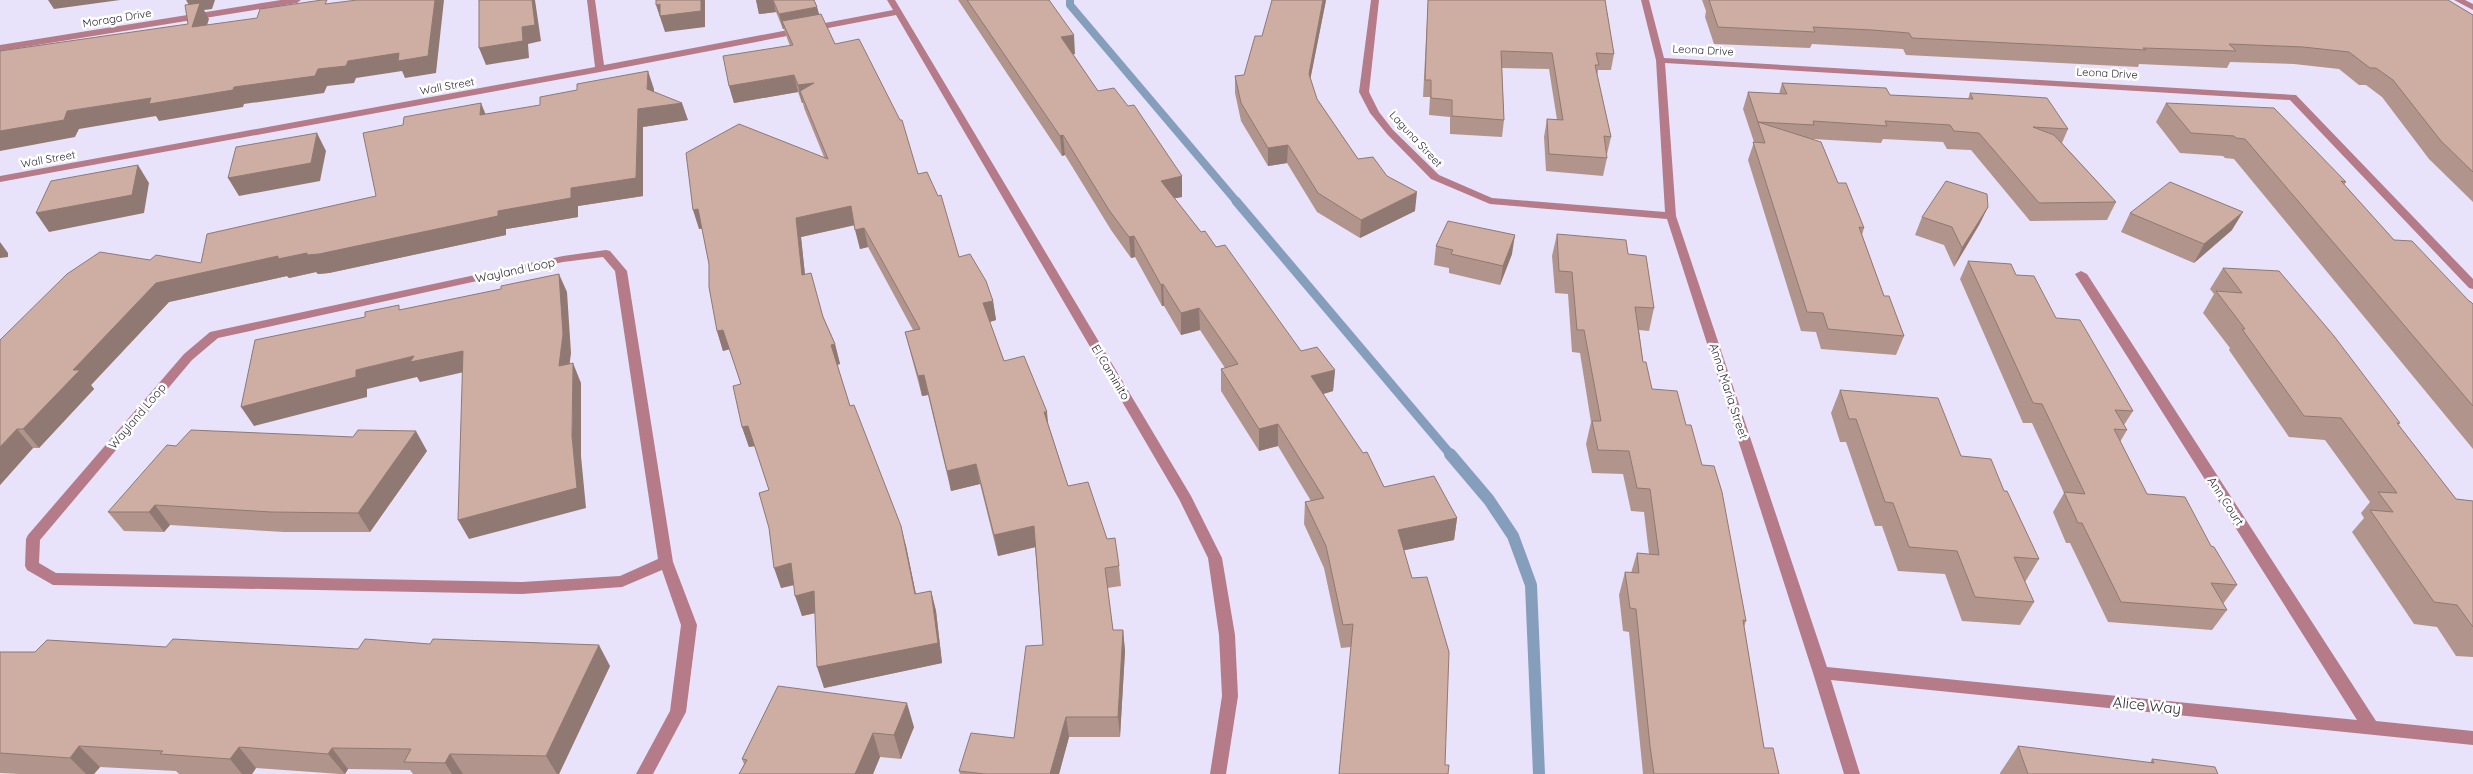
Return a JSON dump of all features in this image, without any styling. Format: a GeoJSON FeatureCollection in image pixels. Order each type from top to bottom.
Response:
{"type":"FeatureCollection","features":[{"type":"Feature","properties":{"kind":"street","name":"Moraga Drive"},"geometry":{"type":"LineString","coordinates":[[0,48],[294,0]]}},
{"type":"Feature","properties":{"kind":"street"},"geometry":{"type":"LineString","coordinates":[[591,0],[600,69]]}},
{"type":"Feature","properties":{"kind":"street","name":"El Caminito"},"geometry":{"type":"LineString","coordinates":[[891,0],[1186,499],[1215,558],[1228,635],[1230,696],[1218,774]]}},
{"type":"Feature","properties":{"kind":"street","name":"Laguna Street"},"geometry":{"type":"LineString","coordinates":[[1375,0],[1364,92],[1375,113],[1390,132],[1435,177],[1490,201],[1671,216]]}},
{"type":"Feature","properties":{"kind":"street","name":"Anna Maria Street"},"geometry":{"type":"LineString","coordinates":[[1645,0],[1660,60],[1671,216],[1821,673],[1852,774]]}},
{"type":"Feature","properties":{"kind":"street"},"geometry":{"type":"LineString","coordinates":[[2458,0],[2473,7]]}},
{"type":"Feature","properties":{"kind":"street","name":"Wall Street"},"geometry":{"type":"LineString","coordinates":[[0,180],[897,12]]}},
{"type":"Feature","properties":{"kind":"street","name":"Leona Drive"},"geometry":{"type":"LineString","coordinates":[[1660,60],[2293,97],[2473,286]]}},
{"type":"Feature","properties":{"kind":"street","name":"Wayland Loop"},"geometry":{"type":"LineString","coordinates":[[644,774],[678,712],[689,625],[666,562],[623,279],[621,271],[606,253],[563,259],[214,335],[188,357],[33,539],[32,566],[52,579],[522,588],[622,581],[666,562]]}},
{"type":"Feature","properties":{"kind":"street","name":"Ann Court"},"geometry":{"type":"LineString","coordinates":[[2081,274],[2371,728]]}},
{"type":"Feature","properties":{"kind":"street","name":"Alice Way"},"geometry":{"type":"LineString","coordinates":[[1821,673],[2473,738]]}},
{"type":"Feature","properties":{"kind":"building"},"geometry":{"type":"Polygon","coordinates":[[[327,0],[325,4],[357,0],[435,0],[428,56],[398,61],[399,53],[348,61],[346,66],[318,69],[315,76],[234,87],[233,90],[149,104],[151,98],[67,111],[64,120],[0,131],[0,51],[188,24],[185,5],[200,3],[192,27],[257,18],[260,9],[327,0]]]}},
{"type":"Feature","properties":{"kind":"building"},"geometry":{"type":"Polygon","coordinates":[[[479,0],[532,0],[535,25],[522,27],[523,41],[479,48],[479,0]]]}},
{"type":"Feature","properties":{"kind":"building"},"geometry":{"type":"Polygon","coordinates":[[[656,0],[701,0],[701,11],[660,16],[660,4],[656,5],[656,0]]]}},
{"type":"Feature","properties":{"kind":"building"},"geometry":{"type":"Polygon","coordinates":[[[773,0],[814,0],[817,7],[779,14],[773,0]]]}},
{"type":"Feature","properties":{"kind":"building"},"geometry":{"type":"Polygon","coordinates":[[[967,0],[1049,0],[1074,35],[1061,37],[1098,91],[1114,88],[1128,106],[1134,105],[1182,176],[1161,181],[1201,232],[1205,231],[1216,247],[1225,245],[1301,351],[1317,347],[1335,370],[1311,376],[1363,453],[1367,452],[1384,487],[1434,476],[1457,518],[1398,530],[1412,578],[1427,577],[1449,652],[1445,765],[1449,765],[1448,774],[1339,774],[1353,624],[1343,625],[1326,546],[1305,502],[1324,498],[1278,424],[1259,429],[1221,369],[1238,364],[1199,308],[1181,313],[1163,284],[1161,285],[1134,236],[1129,237],[1109,210],[1063,135],[1060,136],[967,0]]]}},
{"type":"Feature","properties":{"kind":"building"},"geometry":{"type":"Polygon","coordinates":[[[1272,0],[1323,0],[1309,74],[1317,99],[1358,159],[1373,157],[1387,176],[1417,192],[1361,220],[1318,193],[1288,145],[1268,148],[1241,103],[1235,76],[1244,75],[1255,36],[1262,36],[1272,0]]]}},
{"type":"Feature","properties":{"kind":"building"},"geometry":{"type":"Polygon","coordinates":[[[1428,0],[1605,0],[1614,54],[1596,53],[1599,65],[1595,65],[1611,137],[1604,136],[1607,158],[1549,154],[1547,119],[1563,120],[1552,53],[1501,51],[1504,120],[1452,116],[1452,100],[1431,98],[1431,80],[1425,80],[1428,0]]]}},
{"type":"Feature","properties":{"kind":"building"},"geometry":{"type":"Polygon","coordinates":[[[1709,0],[2448,0],[2473,15],[2473,172],[2441,141],[2393,80],[2376,68],[2370,68],[2349,52],[2303,47],[2229,44],[2236,51],[2143,48],[2146,50],[1912,38],[1909,33],[1872,30],[1813,27],[1815,32],[1718,27],[1709,0]]]}},
{"type":"Feature","properties":{"kind":"building"},"geometry":{"type":"Polygon","coordinates":[[[821,14],[835,44],[859,39],[900,120],[902,120],[918,174],[927,172],[938,196],[941,195],[959,257],[970,254],[986,281],[993,301],[983,303],[1004,361],[1024,356],[1047,412],[1044,412],[1068,486],[1088,482],[1107,539],[1115,538],[1119,566],[1105,568],[1113,630],[1123,630],[1118,717],[1066,717],[1050,774],[985,774],[959,771],[971,733],[1014,738],[1026,646],[1043,645],[1034,526],[994,535],[976,464],[947,471],[924,375],[918,376],[905,332],[920,329],[864,228],[855,230],[851,206],[796,218],[802,275],[811,273],[823,317],[835,344],[831,345],[850,406],[854,405],[901,526],[915,594],[931,591],[938,643],[817,667],[814,591],[795,596],[791,563],[774,568],[769,528],[759,493],[769,490],[748,426],[742,427],[733,386],[741,384],[723,330],[717,331],[709,287],[709,264],[698,209],[693,210],[686,153],[739,124],[828,159],[800,91],[814,83],[798,85],[794,75],[729,86],[723,56],[793,45],[782,21],[821,14]]]}},
{"type":"Feature","properties":{"kind":"building"},"geometry":{"type":"Polygon","coordinates":[[[648,71],[647,89],[682,103],[638,109],[636,178],[571,188],[571,198],[498,211],[498,216],[319,254],[307,255],[307,253],[278,259],[278,256],[156,283],[73,370],[80,370],[23,429],[17,429],[0,447],[0,340],[67,274],[100,252],[150,260],[156,255],[201,263],[207,234],[376,196],[363,133],[403,125],[404,117],[481,103],[480,115],[540,105],[540,97],[577,90],[577,84],[648,71]]]}},
{"type":"Feature","properties":{"kind":"building"},"geometry":{"type":"Polygon","coordinates":[[[1782,83],[1886,88],[1890,95],[1973,99],[1970,93],[2047,98],[2068,129],[2033,127],[2054,135],[2116,202],[2039,203],[1979,133],[1954,131],[1950,125],[1885,121],[1887,126],[1813,121],[1814,125],[1758,122],[1748,92],[1787,94],[1782,83]]]}},
{"type":"Feature","properties":{"kind":"building"},"geometry":{"type":"Polygon","coordinates":[[[2166,103],[2274,108],[2346,182],[2341,181],[2394,240],[2412,241],[2473,304],[2473,406],[2245,139],[2234,136],[2191,133],[2166,103]]]}},
{"type":"Feature","properties":{"kind":"building"},"geometry":{"type":"Polygon","coordinates":[[[1758,122],[1821,142],[1838,183],[1846,183],[1864,228],[1859,227],[1884,296],[1889,296],[1904,336],[1828,329],[1823,313],[1807,312],[1753,142],[1765,143],[1758,122]]]}},
{"type":"Feature","properties":{"kind":"building"},"geometry":{"type":"Polygon","coordinates":[[[317,133],[311,163],[228,178],[236,147],[317,133]]]}},
{"type":"Feature","properties":{"kind":"building"},"geometry":{"type":"Polygon","coordinates":[[[138,165],[132,195],[36,213],[51,181],[138,165]]]}},
{"type":"Feature","properties":{"kind":"building"},"geometry":{"type":"Polygon","coordinates":[[[1946,181],[1987,194],[1988,207],[1962,248],[1952,227],[1922,217],[1946,181]]]}},
{"type":"Feature","properties":{"kind":"building"},"geometry":{"type":"Polygon","coordinates":[[[2170,182],[2243,212],[2204,244],[2130,213],[2170,182]]]}},
{"type":"Feature","properties":{"kind":"building"},"geometry":{"type":"Polygon","coordinates":[[[1448,221],[1515,235],[1503,266],[1451,254],[1453,250],[1436,246],[1448,221]]]}},
{"type":"Feature","properties":{"kind":"building"},"geometry":{"type":"Polygon","coordinates":[[[1557,234],[1626,240],[1628,254],[1646,256],[1654,308],[1635,307],[1643,362],[1646,362],[1652,389],[1677,391],[1686,425],[1691,425],[1702,465],[1714,466],[1722,492],[1746,621],[1743,620],[1764,748],[1773,748],[1779,774],[1654,774],[1636,609],[1630,608],[1625,572],[1639,573],[1637,553],[1659,555],[1650,489],[1637,488],[1629,451],[1598,450],[1592,421],[1601,421],[1584,330],[1577,330],[1572,272],[1559,271],[1557,234]]]}},
{"type":"Feature","properties":{"kind":"building"},"geometry":{"type":"Polygon","coordinates":[[[1968,261],[2011,264],[2016,275],[2034,276],[2056,318],[2080,320],[2133,411],[2115,410],[2127,430],[2114,429],[2147,494],[2185,497],[2211,546],[2214,547],[2237,585],[2211,583],[2227,610],[2121,602],[2082,523],[2078,523],[2064,492],[2085,494],[2042,404],[2033,403],[1968,261]]]}},
{"type":"Feature","properties":{"kind":"building"},"geometry":{"type":"Polygon","coordinates":[[[2223,268],[2279,271],[2334,336],[2400,423],[2397,423],[2456,499],[2473,501],[2473,627],[2457,605],[2434,602],[2370,510],[2393,512],[2378,492],[2397,493],[2341,418],[2304,416],[2242,329],[2245,329],[2216,291],[2242,293],[2223,268]]]}},
{"type":"Feature","properties":{"kind":"building"},"geometry":{"type":"Polygon","coordinates":[[[559,274],[563,334],[559,366],[573,363],[572,436],[577,488],[458,520],[463,351],[410,362],[414,356],[356,370],[356,377],[241,407],[255,340],[365,317],[365,312],[399,305],[399,310],[501,289],[501,286],[559,274]]]}},
{"type":"Feature","properties":{"kind":"building"},"geometry":{"type":"Polygon","coordinates":[[[1840,390],[1938,398],[1961,456],[1991,459],[2004,491],[2007,491],[2039,559],[2014,557],[2034,602],[1975,597],[1957,551],[1909,547],[1893,503],[1885,502],[1856,419],[1849,419],[1840,390]]]}},
{"type":"Feature","properties":{"kind":"building"},"geometry":{"type":"Polygon","coordinates":[[[191,430],[353,437],[358,430],[416,431],[358,513],[271,512],[155,505],[149,512],[108,512],[167,445],[176,446],[191,430]]]}},
{"type":"Feature","properties":{"kind":"building"},"geometry":{"type":"Polygon","coordinates":[[[173,639],[358,649],[365,639],[430,644],[433,639],[599,645],[546,756],[450,754],[445,763],[404,762],[411,749],[332,748],[328,754],[239,747],[230,759],[160,754],[163,751],[79,746],[70,758],[0,753],[0,652],[35,652],[47,640],[166,647],[173,639]]]}},
{"type":"Feature","properties":{"kind":"building"},"geometry":{"type":"Polygon","coordinates":[[[778,686],[907,703],[894,735],[873,733],[855,774],[739,774],[747,760],[742,759],[778,686]]]}},
{"type":"Feature","properties":{"kind":"building"},"geometry":{"type":"Polygon","coordinates":[[[2018,746],[2154,763],[2152,759],[2215,767],[2218,774],[2028,774],[2018,746]]]}},
{"type":"Feature","properties":{"kind":"waterway"},"geometry":{"type":"LineString","coordinates":[[1070,0],[1070,5],[1237,202]]}},
{"type":"Feature","properties":{"kind":"waterway"},"geometry":{"type":"LineString","coordinates":[[1236,201],[1451,455]]}},
{"type":"Feature","properties":{"kind":"waterway"},"geometry":{"type":"LineString","coordinates":[[1450,454],[1489,500],[1513,536],[1531,585],[1539,774]]}}]}
